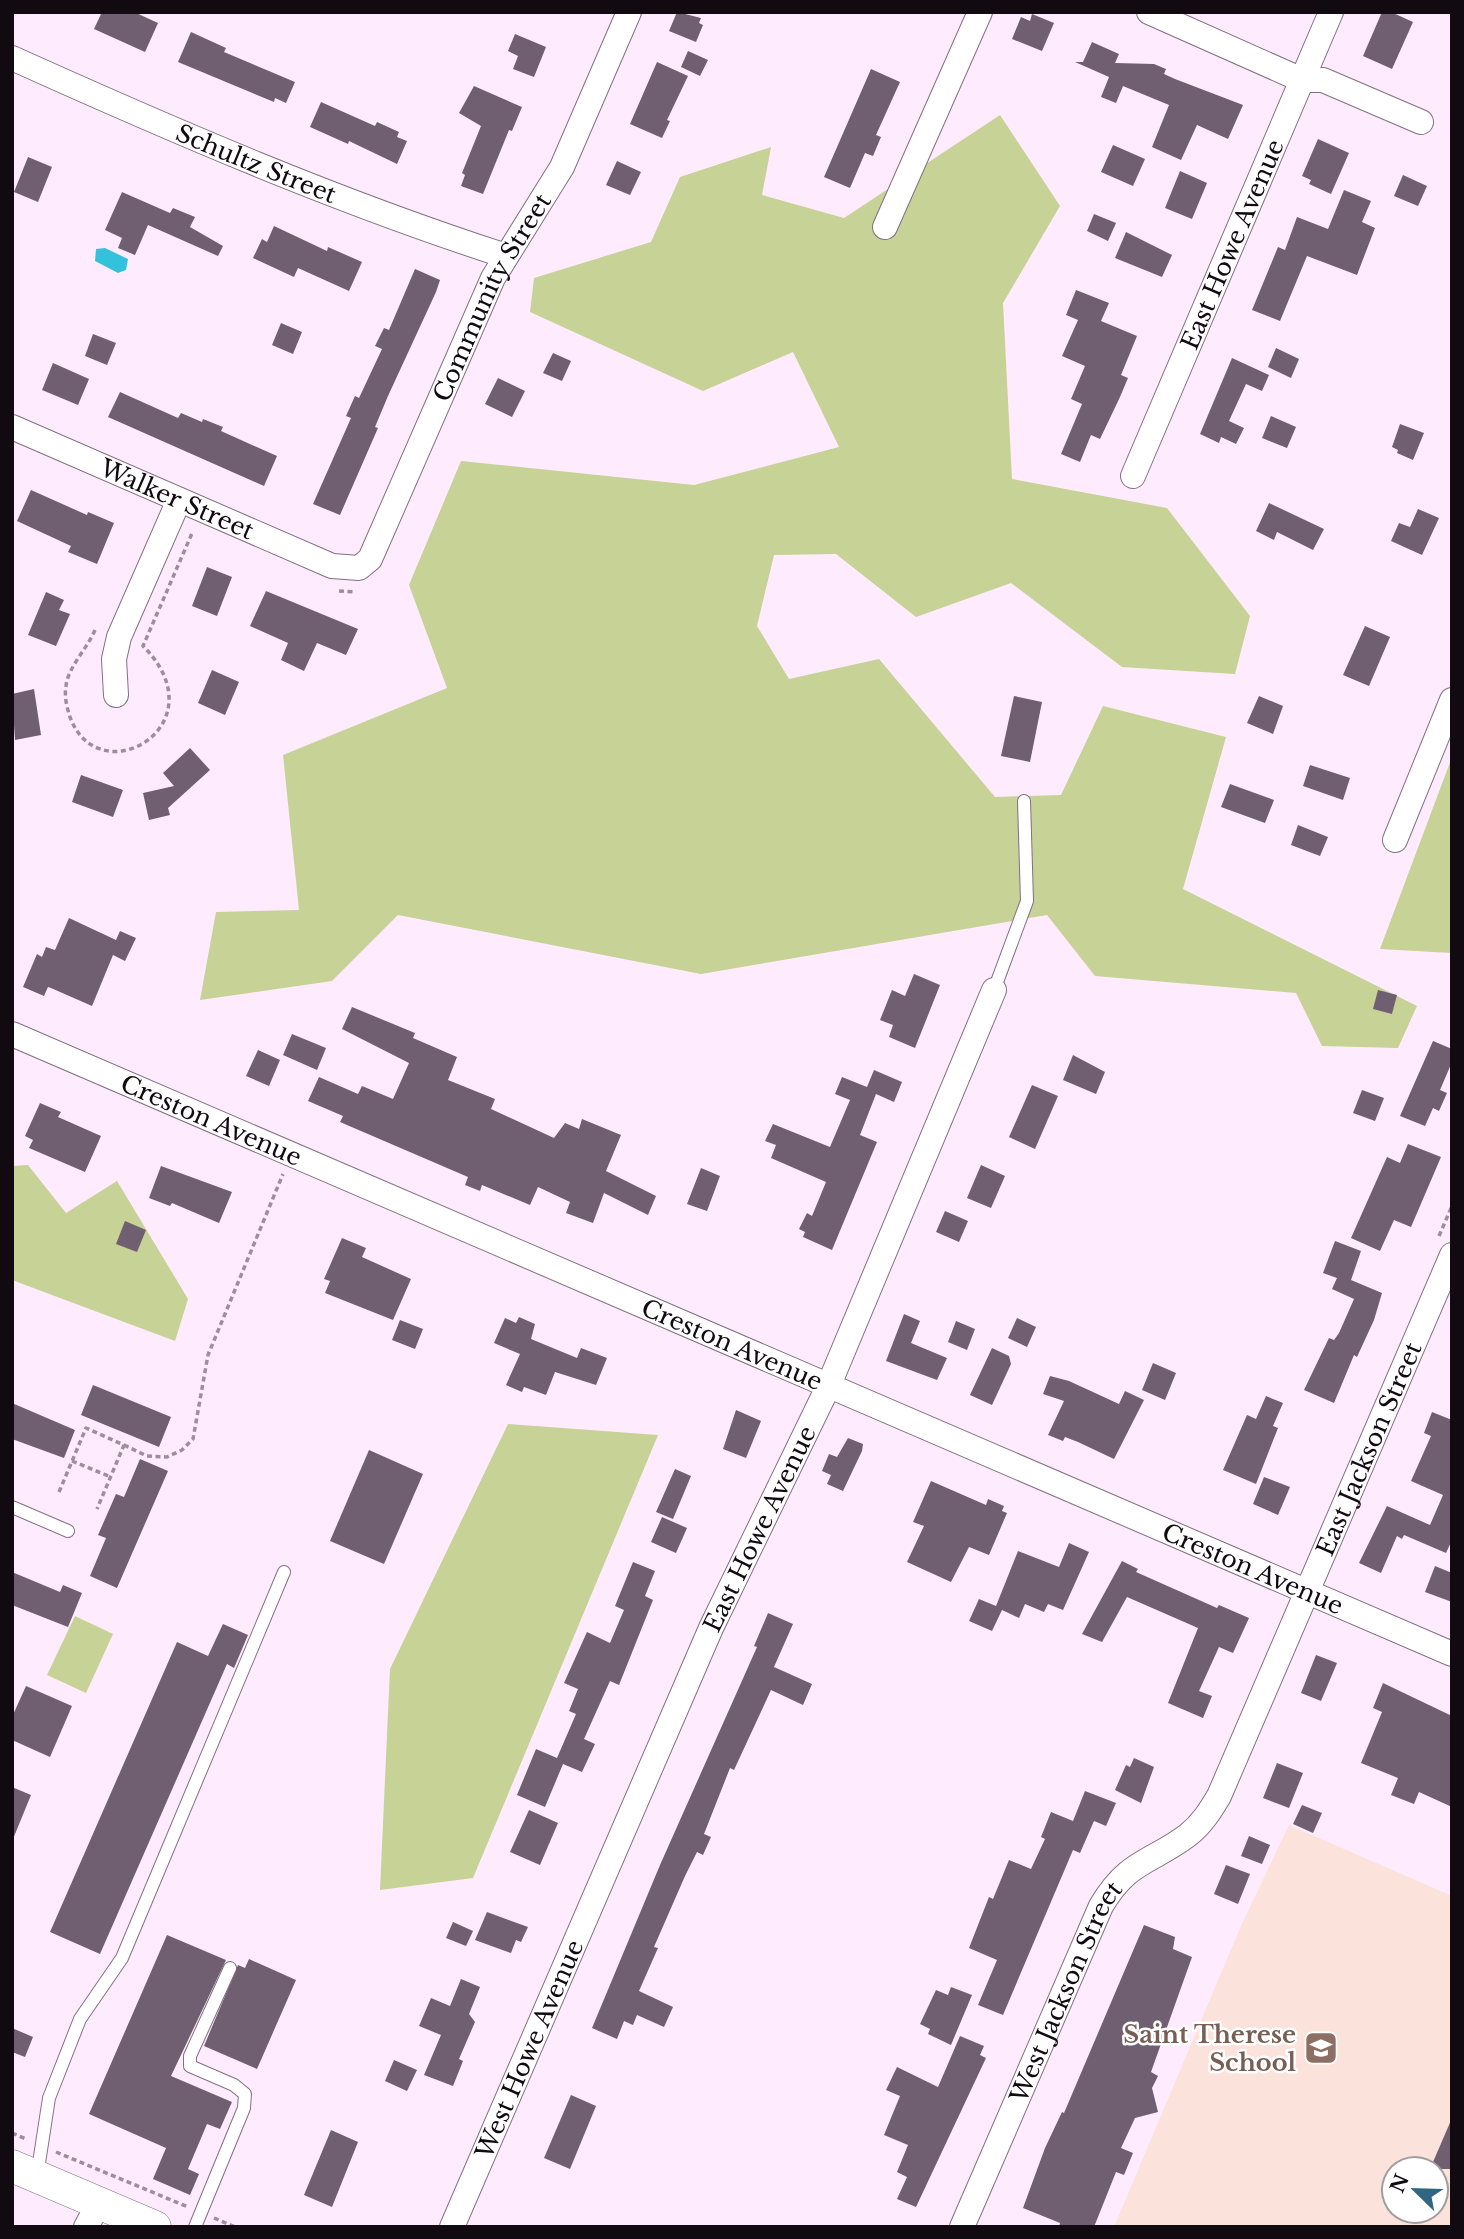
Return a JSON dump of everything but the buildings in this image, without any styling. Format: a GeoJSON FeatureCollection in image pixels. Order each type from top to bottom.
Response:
{"type":"FeatureCollection","features":[{"type":"Feature","properties":{"kind":"street","name":"Community Street"},"geometry":{"type":"LineString","coordinates":[[344,569],[359,568],[370,559],[493,278],[562,167],[629,12]]}},
{"type":"Feature","properties":{"kind":"street"},"geometry":{"type":"LineString","coordinates":[[885,227],[980,12]]}},
{"type":"Feature","properties":{"kind":"street"},"geometry":{"type":"LineString","coordinates":[[1149,12],[1302,80],[1323,80],[1421,122]]}},
{"type":"Feature","properties":{"kind":"street","name":"East Howe Avenue"},"geometry":{"type":"LineString","coordinates":[[1133,476],[1331,12]]}},
{"type":"Feature","properties":{"kind":"street","name":"Schultz Street"},"geometry":{"type":"LineString","coordinates":[[12,58],[163,126],[369,210],[506,256]]}},
{"type":"Feature","properties":{"kind":"street","name":"Walker Street"},"geometry":{"type":"LineString","coordinates":[[12,427],[344,569]]}},
{"type":"Feature","properties":{"kind":"street"},"geometry":{"type":"LineString","coordinates":[[116,695],[114,659],[119,637],[179,500]]}},
{"type":"Feature","properties":{"kind":"street"},"geometry":{"type":"LineString","coordinates":[[1395,840],[1452,700]]}},
{"type":"Feature","properties":{"kind":"street","name":"East Howe Avenue"},"geometry":{"type":"LineString","coordinates":[[607,1873],[711,1628],[828,1387],[994,990]]}},
{"type":"Feature","properties":{"kind":"street","name":"Creston Avenue"},"geometry":{"type":"LineString","coordinates":[[12,1034],[1452,1654]]}},
{"type":"Feature","properties":{"kind":"street","name":"East Jackson Street"},"geometry":{"type":"LineString","coordinates":[[1219,1796],[1306,1591],[1443,1250]]}},
{"type":"Feature","properties":{"kind":"street","name":"West Jackson Street"},"geometry":{"type":"LineString","coordinates":[[962,2227],[1101,1906],[1115,1882],[1136,1864],[1188,1835],[1205,1819],[1219,1796]]}},
{"type":"Feature","properties":{"kind":"street","name":"West Howe Avenue"},"geometry":{"type":"LineString","coordinates":[[452,2227],[607,1873]]}},
{"type":"Feature","properties":{"kind":"street"},"geometry":{"type":"LineString","coordinates":[[24,2171],[92,2215],[155,2227]]}},
{"type":"Feature","properties":{"kind":"lane"},"geometry":{"type":"LineString","coordinates":[[994,990],[1027,901],[1024,801]]}},
{"type":"Feature","properties":{"kind":"lane"},"geometry":{"type":"LineString","coordinates":[[12,1507],[68,1531]]}},
{"type":"Feature","properties":{"kind":"lane"},"geometry":{"type":"LineString","coordinates":[[24,2171],[41,2146],[49,2098],[80,2019],[122,1958],[284,1572]]}},
{"type":"Feature","properties":{"kind":"lane"},"geometry":{"type":"LineString","coordinates":[[195,2227],[244,2108],[245,2094],[234,2085],[190,2066],[190,2056],[230,1968]]}},
{"type":"Feature","properties":{"kind":"path"},"geometry":{"type":"LineString","coordinates":[[59,1492],[86,1428],[147,1455],[167,1457],[182,1450],[193,1438],[208,1355],[291,1155]]}},
{"type":"Feature","properties":{"kind":"path"},"geometry":{"type":"LineString","coordinates":[[1443,1250],[1452,1206]]}},
{"type":"Feature","properties":{"kind":"path"},"geometry":{"type":"LineString","coordinates":[[97,1509],[124,1445]]}},
{"type":"Feature","properties":{"kind":"path"},"geometry":{"type":"LineString","coordinates":[[72,1461],[111,1476]]}},
{"type":"Feature","properties":{"kind":"path"},"geometry":{"type":"LineString","coordinates":[[12,1681],[12,1690]]}},
{"type":"Feature","properties":{"kind":"path"},"geometry":{"type":"LineString","coordinates":[[12,2133],[235,2227]]}},
{"type":"Feature","properties":{"kind":"shaded area","name":"Saint Therese School"},"geometry":{"type":"Polygon","coordinates":[[[1289,1825],[1452,1896],[1452,2227],[1114,2227],[1241,1926],[1289,1825]]]}},
{"type":"Feature","properties":{"kind":"green space"},"geometry":{"type":"Polygon","coordinates":[[[1000,115],[1060,206],[1003,303],[1012,479],[1167,508],[1250,616],[1235,674],[1122,667],[1011,583],[916,617],[836,554],[774,555],[757,626],[789,679],[879,659],[995,797],[1061,795],[1103,706],[1226,737],[1183,889],[1417,1006],[1398,1048],[1322,1046],[1296,993],[1095,976],[1047,915],[701,974],[398,915],[332,981],[200,1000],[216,912],[299,910],[283,755],[447,688],[409,585],[461,461],[694,485],[839,447],[793,352],[703,391],[530,312],[534,278],[651,242],[680,177],[771,147],[762,195],[844,218],[1000,115]]]}},
{"type":"Feature","properties":{"kind":"green space"},"geometry":{"type":"Polygon","coordinates":[[[1452,757],[1452,953],[1380,949],[1452,757]]]}},
{"type":"Feature","properties":{"kind":"green space"},"geometry":{"type":"Polygon","coordinates":[[[28,1165],[66,1213],[117,1181],[188,1299],[175,1341],[12,1280],[12,1166],[28,1165]]]}},
{"type":"Feature","properties":{"kind":"green space"},"geometry":{"type":"Polygon","coordinates":[[[508,1424],[658,1435],[473,1878],[380,1890],[390,1669],[508,1424]]]}},
{"type":"Feature","properties":{"kind":"green space"},"geometry":{"type":"Polygon","coordinates":[[[75,1616],[113,1634],[86,1693],[47,1675],[75,1616]]]}},
{"type":"Feature","properties":{"kind":"water"},"geometry":{"type":"Polygon","coordinates":[[[105,248],[128,259],[126,270],[118,273],[95,261],[96,249],[105,248]]]}},
{"type":"Feature","properties":{"kind":"place","name":"Saint Therese School"},"geometry":{"type":"Point","coordinates":[1321,2048]}}]}
